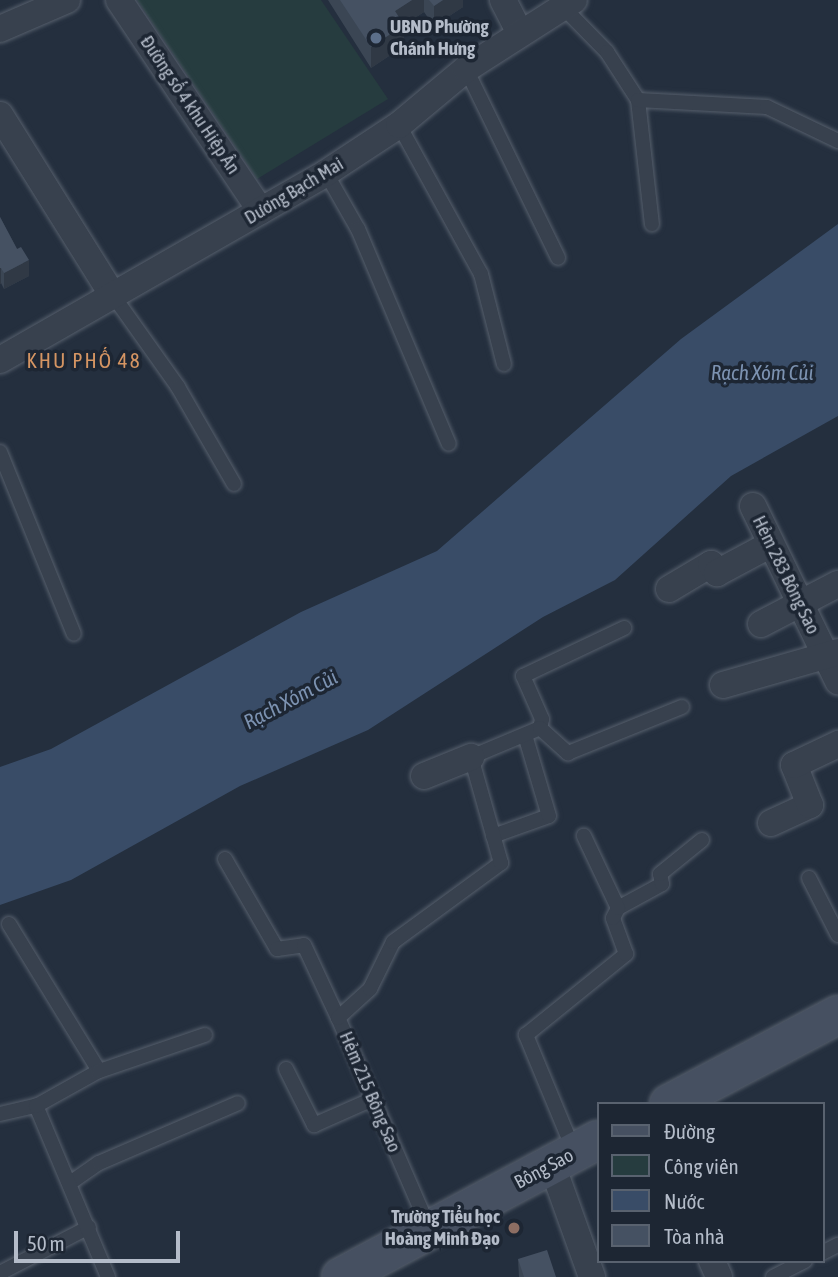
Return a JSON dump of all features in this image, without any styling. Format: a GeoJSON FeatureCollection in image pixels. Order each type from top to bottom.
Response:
{"type":"FeatureCollection","features":[{"type":"Feature","properties":{"kind":"street"},"geometry":{"type":"LineString","coordinates":[[0,29],[67,0]]}},
{"type":"Feature","properties":{"kind":"street","name":"Đường số 4 khu Hiệp Ân"},"geometry":{"type":"LineString","coordinates":[[119,0],[261,211]]}},
{"type":"Feature","properties":{"kind":"street"},"geometry":{"type":"LineString","coordinates":[[503,0],[520,33]]}},
{"type":"Feature","properties":{"kind":"street","name":"Dương Bạch Mai"},"geometry":{"type":"LineString","coordinates":[[0,360],[326,173],[399,125],[466,69],[569,4]]}},
{"type":"Feature","properties":{"kind":"street"},"geometry":{"type":"LineString","coordinates":[[0,115],[112,294]]}},
{"type":"Feature","properties":{"kind":"street","name":"Hẻm 283 Bông Sao"},"geometry":{"type":"LineString","coordinates":[[753,506],[801,606],[834,664]]}},
{"type":"Feature","properties":{"kind":"street"},"geometry":{"type":"LineString","coordinates":[[669,589],[710,564],[717,573],[771,544]]}},
{"type":"Feature","properties":{"kind":"street"},"geometry":{"type":"LineString","coordinates":[[761,624],[801,606],[838,584]]}},
{"type":"Feature","properties":{"kind":"street"},"geometry":{"type":"LineString","coordinates":[[723,685],[834,664]]}},
{"type":"Feature","properties":{"kind":"street"},"geometry":{"type":"LineString","coordinates":[[771,823],[810,806],[794,765],[838,744]]}},
{"type":"Feature","properties":{"kind":"street"},"geometry":{"type":"LineString","coordinates":[[424,776],[471,757]]}},
{"type":"Feature","properties":{"kind":"street"},"geometry":{"type":"LineString","coordinates":[[672,1102],[838,1015]]}},
{"type":"Feature","properties":{"kind":"street"},"geometry":{"type":"LineString","coordinates":[[575,1153],[592,1277]]}},
{"type":"Feature","properties":{"kind":"street","name":"Bông Sao"},"geometry":{"type":"LineString","coordinates":[[341,1277],[575,1153]]}},
{"type":"Feature","properties":{"kind":"lane"},"geometry":{"type":"LineString","coordinates":[[569,4],[607,52],[638,100],[652,224]]}},
{"type":"Feature","properties":{"kind":"lane"},"geometry":{"type":"LineString","coordinates":[[466,69],[558,258]]}},
{"type":"Feature","properties":{"kind":"lane"},"geometry":{"type":"LineString","coordinates":[[638,100],[767,107],[838,141]]}},
{"type":"Feature","properties":{"kind":"lane"},"geometry":{"type":"LineString","coordinates":[[399,125],[481,274],[504,364]]}},
{"type":"Feature","properties":{"kind":"lane"},"geometry":{"type":"LineString","coordinates":[[326,173],[358,229],[449,444]]}},
{"type":"Feature","properties":{"kind":"lane"},"geometry":{"type":"LineString","coordinates":[[112,294],[178,387],[234,484]]}},
{"type":"Feature","properties":{"kind":"lane"},"geometry":{"type":"LineString","coordinates":[[0,452],[74,634]]}},
{"type":"Feature","properties":{"kind":"lane"},"geometry":{"type":"LineString","coordinates":[[540,729],[542,719],[523,676],[624,628]]}},
{"type":"Feature","properties":{"kind":"lane"},"geometry":{"type":"LineString","coordinates":[[540,729],[568,754],[682,707]]}},
{"type":"Feature","properties":{"kind":"lane"},"geometry":{"type":"LineString","coordinates":[[471,757],[540,729]]}},
{"type":"Feature","properties":{"kind":"lane"},"geometry":{"type":"LineString","coordinates":[[493,836],[549,816],[525,735]]}},
{"type":"Feature","properties":{"kind":"lane","name":"Hẻm 215 Bông Sao"},"geometry":{"type":"LineString","coordinates":[[429,1230],[338,1018],[370,989],[393,942],[501,863],[471,757]]}},
{"type":"Feature","properties":{"kind":"lane"},"geometry":{"type":"LineString","coordinates":[[584,836],[618,908]]}},
{"type":"Feature","properties":{"kind":"lane"},"geometry":{"type":"LineString","coordinates":[[575,1153],[526,1035],[626,954],[613,918],[618,908],[662,884],[660,874],[702,840]]}},
{"type":"Feature","properties":{"kind":"lane"},"geometry":{"type":"LineString","coordinates":[[225,859],[277,949],[304,945],[338,1018]]}},
{"type":"Feature","properties":{"kind":"lane"},"geometry":{"type":"LineString","coordinates":[[809,878],[838,935]]}},
{"type":"Feature","properties":{"kind":"lane"},"geometry":{"type":"LineString","coordinates":[[9,924],[99,1071]]}},
{"type":"Feature","properties":{"kind":"lane"},"geometry":{"type":"LineString","coordinates":[[0,1114],[36,1107],[99,1071],[205,1035]]}},
{"type":"Feature","properties":{"kind":"lane"},"geometry":{"type":"LineString","coordinates":[[286,1069],[314,1125],[373,1099]]}},
{"type":"Feature","properties":{"kind":"lane"},"geometry":{"type":"LineString","coordinates":[[70,1183],[99,1163],[238,1103]]}},
{"type":"Feature","properties":{"kind":"lane"},"geometry":{"type":"LineString","coordinates":[[36,1107],[108,1277]]}},
{"type":"Feature","properties":{"kind":"lane"},"geometry":{"type":"LineString","coordinates":[[0,1273],[89,1227]]}},
{"type":"Feature","properties":{"kind":"lane"},"geometry":{"type":"LineString","coordinates":[[773,1277],[801,1263]]}},
{"type":"Feature","properties":{"kind":"green space"},"geometry":{"type":"Polygon","coordinates":[[[137,0],[321,0],[388,99],[257,179],[137,0]]]}},
{"type":"Feature","properties":{"kind":"water","name":"Rạch Xóm Củi"},"geometry":{"type":"Polygon","coordinates":[[[838,224],[838,416],[731,476],[615,580],[543,617],[368,730],[240,786],[71,880],[0,905],[0,767],[51,749],[301,612],[437,551],[681,339],[838,224]]]}},
{"type":"Feature","properties":{"kind":"building"},"geometry":{"type":"Polygon","coordinates":[[[340,0],[412,0],[395,11],[404,25],[371,47],[340,0]]]}},
{"type":"Feature","properties":{"kind":"building"},"geometry":{"type":"Polygon","coordinates":[[[429,0],[443,0],[434,6],[429,0]]]}},
{"type":"Feature","properties":{"kind":"building"},"geometry":{"type":"Polygon","coordinates":[[[0,217],[17,249],[21,247],[29,260],[4,273],[0,268],[0,217]]]}},
{"type":"Feature","properties":{"kind":"building"},"geometry":{"type":"Polygon","coordinates":[[[547,1250],[556,1277],[524,1277],[518,1259],[547,1250]]]}},
{"type":"Feature","properties":{"kind":"place","name":"UBND Phường Chánh Hưng"},"geometry":{"type":"Point","coordinates":[376,38]}},
{"type":"Feature","properties":{"kind":"place","name":"Trường Tiểu học Hoàng Minh Đạo"},"geometry":{"type":"Point","coordinates":[514,1228]}},
{"type":"Feature","properties":{"kind":"district","name":"KHU PHỐ 48"},"geometry":{"type":"Point","coordinates":[84,360]}}]}
